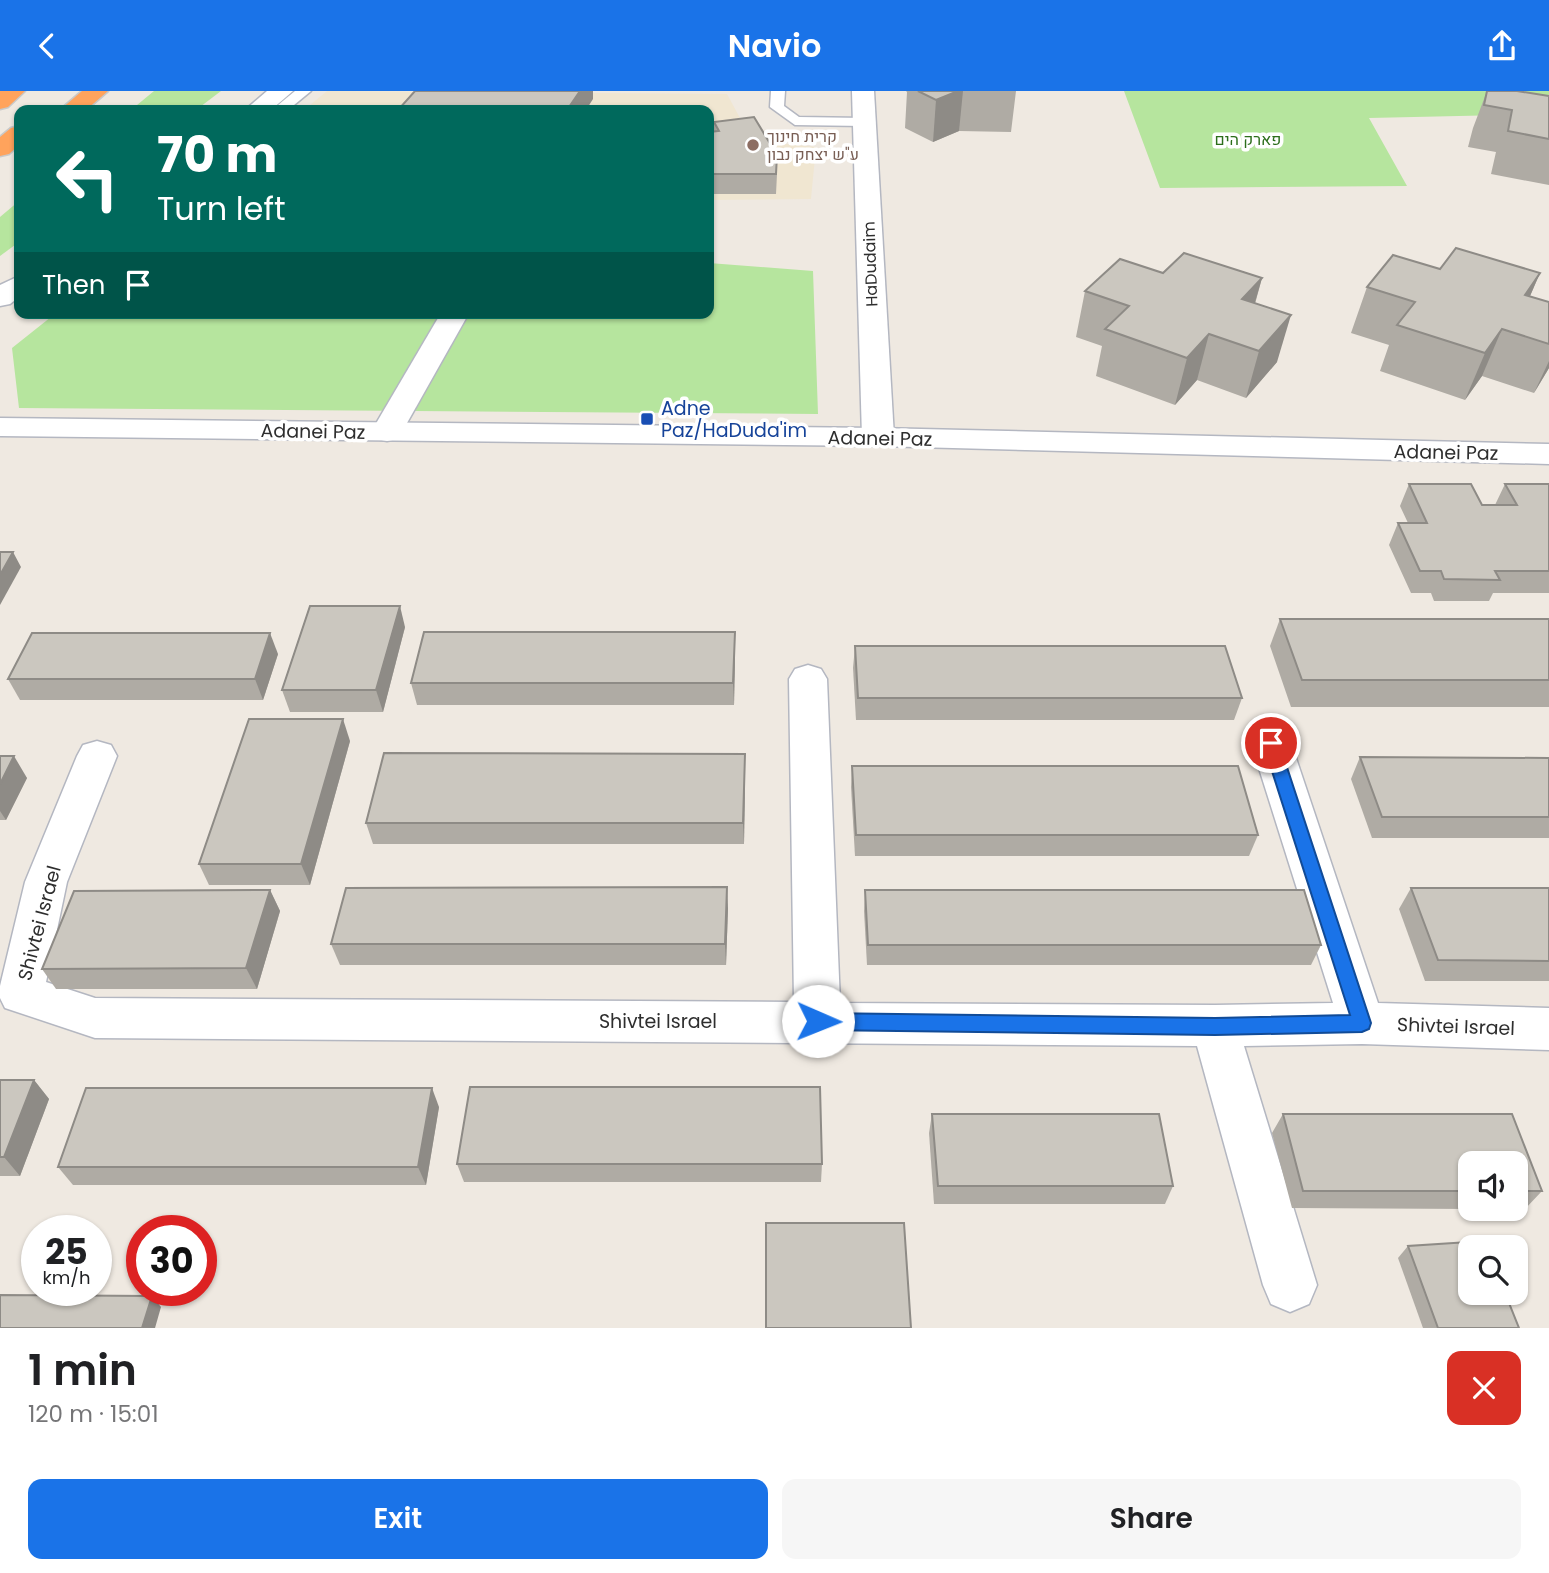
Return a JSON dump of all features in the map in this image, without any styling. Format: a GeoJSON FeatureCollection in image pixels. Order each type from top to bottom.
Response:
{"type":"FeatureCollection","features":[{"type":"Feature","properties":{"kind":"highway"},"geometry":{"type":"LineString","coordinates":[[0,102],[14,91]]}},
{"type":"Feature","properties":{"kind":"highway"},"geometry":{"type":"LineString","coordinates":[[53,105],[71,91]]}},
{"type":"Feature","properties":{"kind":"highway"},"geometry":{"type":"LineString","coordinates":[[78,105],[97,91]]}},
{"type":"Feature","properties":{"kind":"highway"},"geometry":{"type":"LineString","coordinates":[[0,149],[14,137]]}},
{"type":"Feature","properties":{"kind":"highway"},"geometry":{"type":"LineString","coordinates":[[0,164],[14,153]]}},
{"type":"Feature","properties":{"kind":"street"},"geometry":{"type":"LineString","coordinates":[[263,105],[282,91]]}},
{"type":"Feature","properties":{"kind":"street","name":"HaDudaim"},"geometry":{"type":"LineString","coordinates":[[863,91],[878,437]]}},
{"type":"Feature","properties":{"kind":"street"},"geometry":{"type":"LineString","coordinates":[[387,432],[452,319]]}},
{"type":"Feature","properties":{"kind":"street","name":"Adanei Paz"},"geometry":{"type":"LineString","coordinates":[[0,427],[878,437],[1549,454]]}},
{"type":"Feature","properties":{"kind":"street"},"geometry":{"type":"LineString","coordinates":[[808,679],[818,1021]]}},
{"type":"Feature","properties":{"kind":"street"},"geometry":{"type":"LineString","coordinates":[[1271,743],[1362,1023]]}},
{"type":"Feature","properties":{"kind":"street","name":"Shivtei Israel"},"geometry":{"type":"LineString","coordinates":[[97,756],[46,882],[21,995],[95,1018],[818,1021],[1215,1026],[1362,1023],[1549,1029]]}},
{"type":"Feature","properties":{"kind":"street"},"geometry":{"type":"LineString","coordinates":[[1215,1026],[1290,1285]]}},
{"type":"Feature","properties":{"kind":"lane"},"geometry":{"type":"LineString","coordinates":[[286,105],[304,91]]}},
{"type":"Feature","properties":{"kind":"lane"},"geometry":{"type":"LineString","coordinates":[[778,91],[777,107],[795,121],[864,122]]}},
{"type":"Feature","properties":{"kind":"shaded area","name":"קרית חינוך ע\"ש יצחק נבון"},"geometry":{"type":"Polygon","coordinates":[[[327,91],[727,94],[747,131],[778,143],[816,147],[811,199],[714,200],[714,105],[310,105],[327,91]]]}},
{"type":"Feature","properties":{"kind":"green space"},"geometry":{"type":"Polygon","coordinates":[[[154,91],[221,91],[203,105],[137,105],[154,91]]]}},
{"type":"Feature","properties":{"kind":"green space","name":"פארק הים"},"geometry":{"type":"Polygon","coordinates":[[[1124,91],[1549,91],[1549,114],[1369,118],[1407,186],[1160,188],[1124,91]]]}},
{"type":"Feature","properties":{"kind":"green space"},"geometry":{"type":"Polygon","coordinates":[[[14,205],[14,246],[0,256],[0,217],[14,205]]]}},
{"type":"Feature","properties":{"kind":"green space"},"geometry":{"type":"Polygon","coordinates":[[[714,263],[813,271],[818,414],[19,408],[12,348],[48,319],[714,319],[714,263]]]}},
{"type":"Feature","properties":{"kind":"building"},"geometry":{"type":"Polygon","coordinates":[[[415,91],[580,91],[570,105],[402,105],[415,91]]]}},
{"type":"Feature","properties":{"kind":"building"},"geometry":{"type":"Polygon","coordinates":[[[918,91],[958,91],[936,100],[918,91]]]}},
{"type":"Feature","properties":{"kind":"building"},"geometry":{"type":"Polygon","coordinates":[[[1487,91],[1517,91],[1549,96],[1549,139],[1508,131],[1512,110],[1484,105],[1487,91]]]}},
{"type":"Feature","properties":{"kind":"building"},"geometry":{"type":"Polygon","coordinates":[[[754,117],[777,155],[776,174],[714,174],[714,132],[719,131],[714,122],[754,117]]]}},
{"type":"Feature","properties":{"kind":"building"},"geometry":{"type":"Polygon","coordinates":[[[1456,248],[1540,273],[1525,295],[1549,302],[1549,344],[1502,329],[1485,353],[1397,325],[1415,302],[1367,287],[1393,255],[1440,269],[1456,248]]]}},
{"type":"Feature","properties":{"kind":"building"},"geometry":{"type":"Polygon","coordinates":[[[1184,253],[1262,278],[1242,299],[1291,315],[1259,351],[1209,334],[1187,358],[1105,329],[1129,306],[1085,291],[1120,259],[1163,273],[1184,253]]]}},
{"type":"Feature","properties":{"kind":"building"},"geometry":{"type":"Polygon","coordinates":[[[1409,484],[1471,484],[1482,505],[1517,505],[1505,484],[1549,484],[1549,571],[1495,571],[1500,580],[1444,579],[1441,571],[1420,571],[1398,523],[1427,523],[1409,484]]]}},
{"type":"Feature","properties":{"kind":"building"},"geometry":{"type":"Polygon","coordinates":[[[0,552],[13,552],[0,575],[0,552]]]}},
{"type":"Feature","properties":{"kind":"building"},"geometry":{"type":"Polygon","coordinates":[[[310,606],[400,606],[376,690],[282,690],[310,606]]]}},
{"type":"Feature","properties":{"kind":"building"},"geometry":{"type":"Polygon","coordinates":[[[1280,619],[1549,619],[1549,680],[1302,680],[1280,619]]]}},
{"type":"Feature","properties":{"kind":"building"},"geometry":{"type":"Polygon","coordinates":[[[424,632],[735,632],[733,683],[411,683],[424,632]]]}},
{"type":"Feature","properties":{"kind":"building"},"geometry":{"type":"Polygon","coordinates":[[[32,633],[270,633],[255,679],[8,679],[32,633]]]}},
{"type":"Feature","properties":{"kind":"building"},"geometry":{"type":"Polygon","coordinates":[[[855,646],[1225,646],[1242,698],[858,698],[855,646]]]}},
{"type":"Feature","properties":{"kind":"building"},"geometry":{"type":"Polygon","coordinates":[[[249,719],[343,719],[301,864],[199,864],[249,719]]]}},
{"type":"Feature","properties":{"kind":"building"},"geometry":{"type":"Polygon","coordinates":[[[384,753],[745,754],[743,823],[366,823],[384,753]]]}},
{"type":"Feature","properties":{"kind":"building"},"geometry":{"type":"Polygon","coordinates":[[[0,756],[14,756],[0,784],[0,756]]]}},
{"type":"Feature","properties":{"kind":"building"},"geometry":{"type":"Polygon","coordinates":[[[1360,757],[1549,758],[1549,817],[1382,817],[1360,757]]]}},
{"type":"Feature","properties":{"kind":"building"},"geometry":{"type":"Polygon","coordinates":[[[852,766],[1238,766],[1258,835],[856,835],[852,766]]]}},
{"type":"Feature","properties":{"kind":"building"},"geometry":{"type":"Polygon","coordinates":[[[727,887],[725,944],[331,944],[346,888],[727,887]]]}},
{"type":"Feature","properties":{"kind":"building"},"geometry":{"type":"Polygon","coordinates":[[[1411,888],[1549,888],[1549,961],[1438,960],[1411,888]]]}},
{"type":"Feature","properties":{"kind":"building"},"geometry":{"type":"Polygon","coordinates":[[[270,890],[246,968],[42,969],[74,891],[270,890]]]}},
{"type":"Feature","properties":{"kind":"building"},"geometry":{"type":"Polygon","coordinates":[[[865,890],[1304,890],[1321,945],[868,945],[865,890]]]}},
{"type":"Feature","properties":{"kind":"building"},"geometry":{"type":"Polygon","coordinates":[[[0,1080],[34,1080],[4,1157],[0,1157],[0,1080]]]}},
{"type":"Feature","properties":{"kind":"building"},"geometry":{"type":"Polygon","coordinates":[[[470,1087],[820,1087],[822,1164],[457,1164],[470,1087]]]}},
{"type":"Feature","properties":{"kind":"building"},"geometry":{"type":"Polygon","coordinates":[[[86,1088],[432,1088],[418,1167],[58,1167],[86,1088]]]}},
{"type":"Feature","properties":{"kind":"building"},"geometry":{"type":"Polygon","coordinates":[[[932,1114],[1159,1114],[1173,1186],[938,1186],[932,1114]]]}},
{"type":"Feature","properties":{"kind":"building"},"geometry":{"type":"Polygon","coordinates":[[[1283,1114],[1512,1114],[1526,1151],[1458,1151],[1458,1191],[1303,1191],[1283,1114]]]}},
{"type":"Feature","properties":{"kind":"building"},"geometry":{"type":"Polygon","coordinates":[[[1528,1155],[1542,1191],[1528,1191],[1528,1155]]]}},
{"type":"Feature","properties":{"kind":"building"},"geometry":{"type":"Polygon","coordinates":[[[766,1223],[904,1223],[911,1328],[766,1328],[766,1223]]]}},
{"type":"Feature","properties":{"kind":"building"},"geometry":{"type":"Polygon","coordinates":[[[1458,1243],[1458,1305],[1510,1305],[1519,1328],[1438,1328],[1408,1246],[1458,1243]]]}},
{"type":"Feature","properties":{"kind":"building"},"geometry":{"type":"Polygon","coordinates":[[[0,1295],[21,1295],[21,1306],[112,1306],[112,1296],[126,1296],[126,1306],[149,1306],[142,1328],[0,1328],[0,1295]]]}},
{"type":"Feature","properties":{"kind":"place","name":"קרית חינוך ע\"ש יצחק נבון"},"geometry":{"type":"Point","coordinates":[753,145]}},
{"type":"Feature","properties":{"kind":"place","name":"Adne Paz/HaDuda'im"},"geometry":{"type":"Point","coordinates":[647,419]}},
{"type":"Feature","properties":{"kind":"route"},"geometry":{"type":"LineString","coordinates":[[818,1021],[1215,1026],[1362,1023],[1271,743]]}}]}
